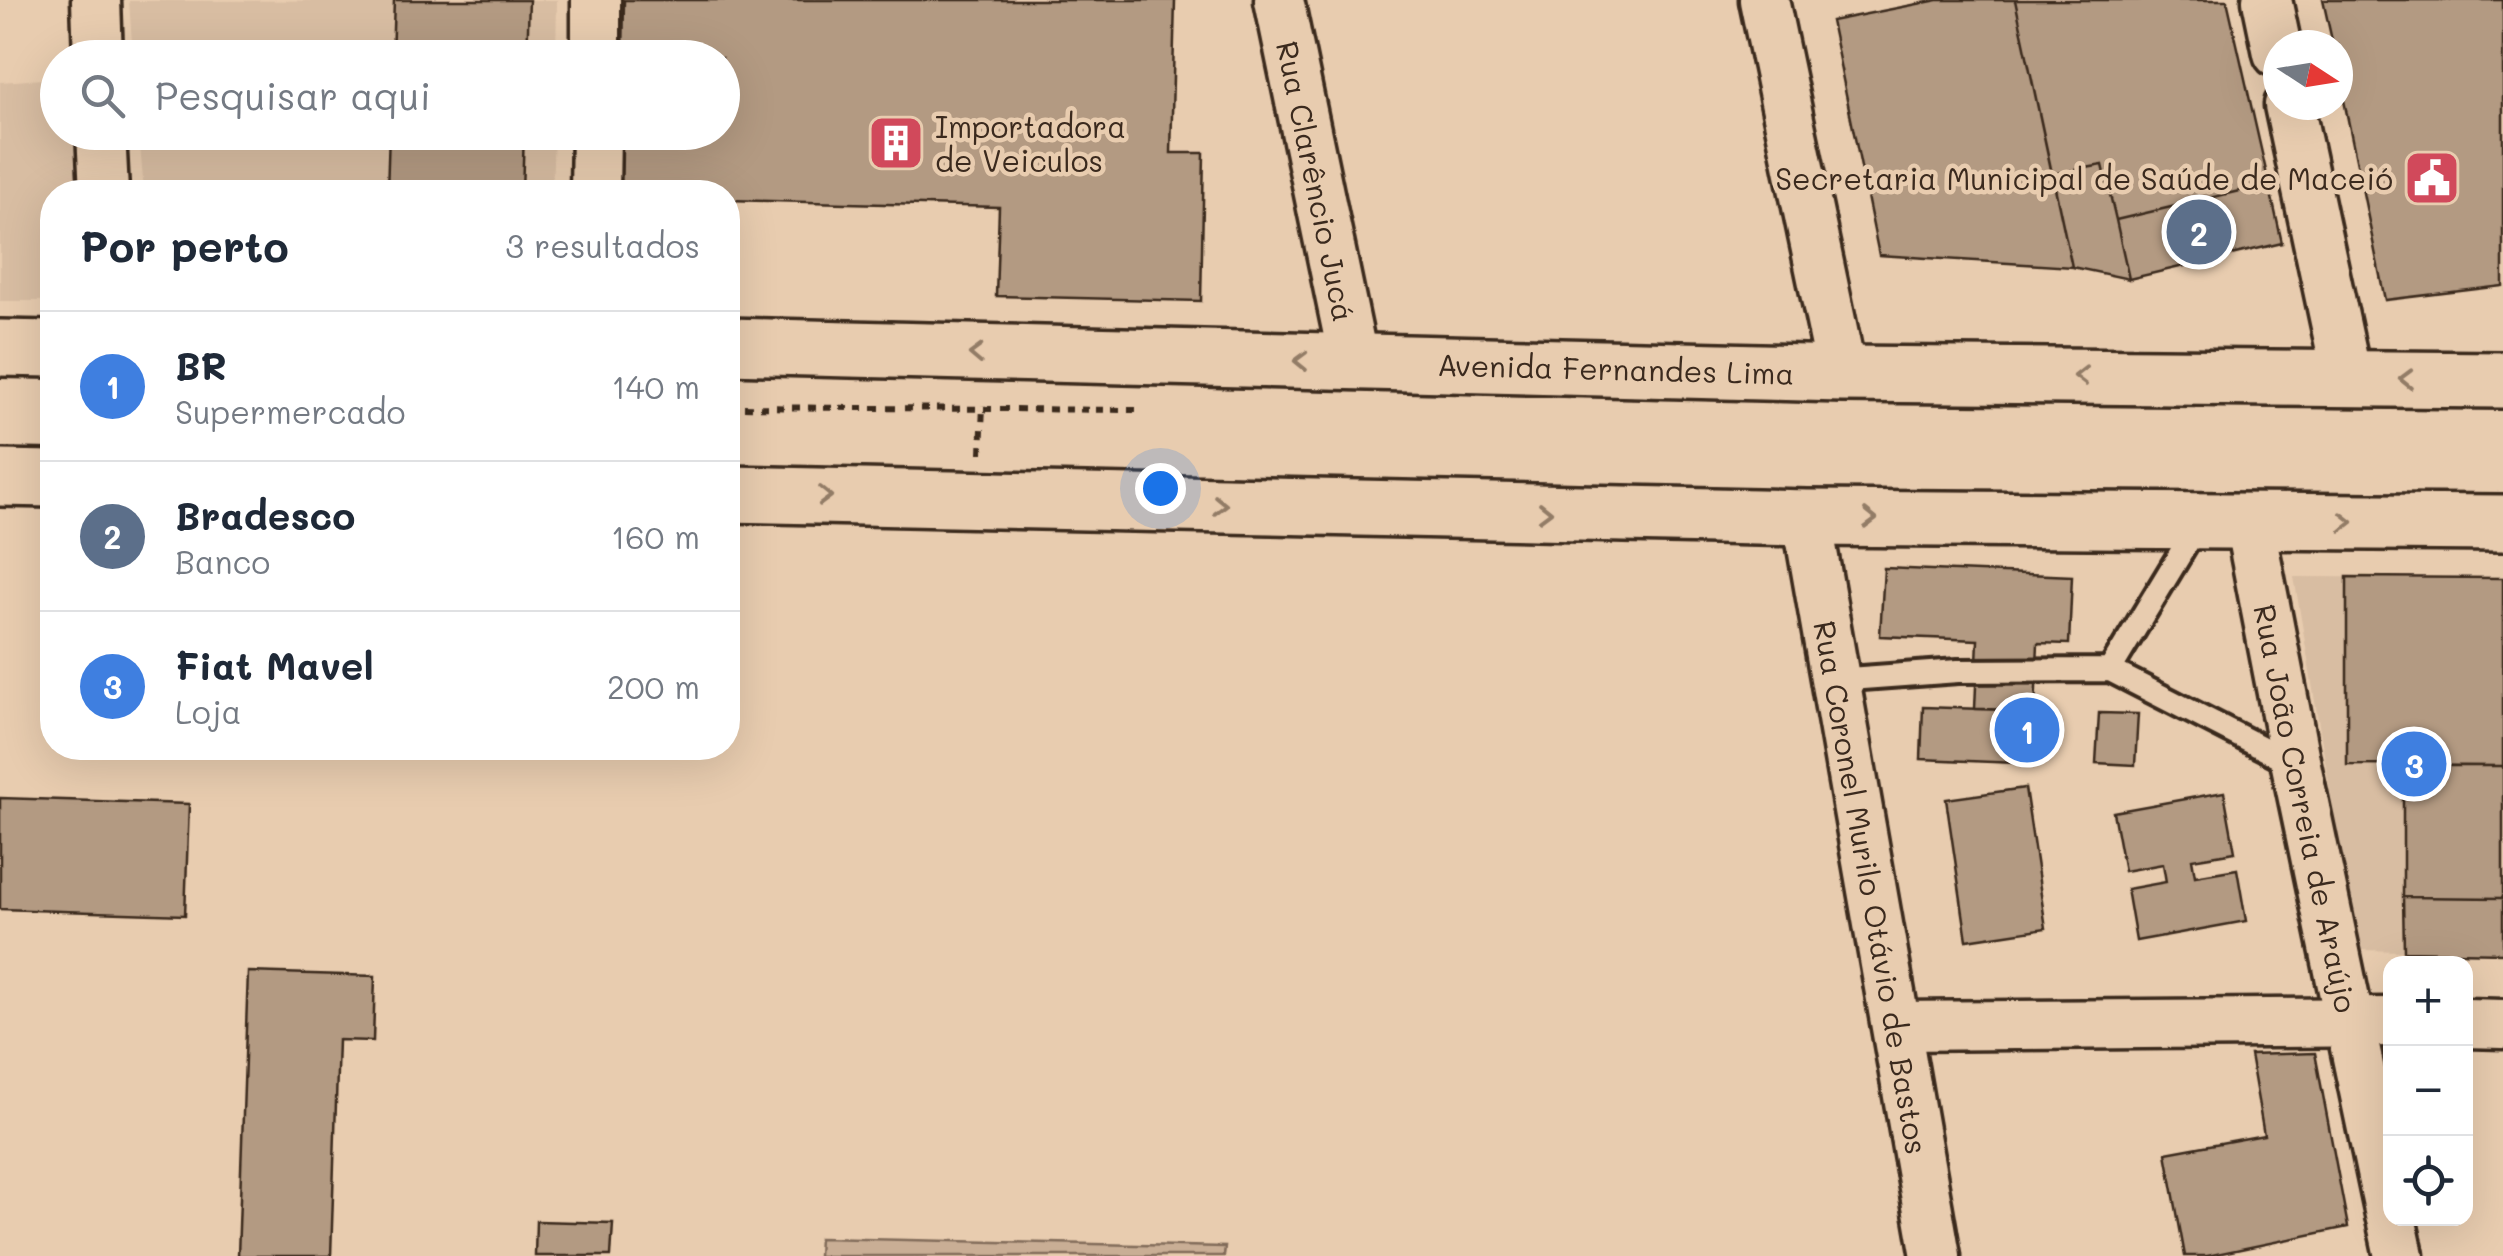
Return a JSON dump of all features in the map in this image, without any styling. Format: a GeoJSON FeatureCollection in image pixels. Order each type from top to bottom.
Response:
{"type":"FeatureCollection","features":[{"type":"Feature","properties":{"kind":"highway","name":"Avenida Fernandes Lima"},"geometry":{"type":"LineString","coordinates":[[740,346],[1842,374],[2503,380]]}},
{"type":"Feature","properties":{"kind":"highway"},"geometry":{"type":"LineString","coordinates":[[0,348],[40,349]]}},
{"type":"Feature","properties":{"kind":"highway"},"geometry":{"type":"LineString","coordinates":[[0,478],[40,479]]}},
{"type":"Feature","properties":{"kind":"highway"},"geometry":{"type":"LineString","coordinates":[[740,494],[1807,518],[2503,523]]}},
{"type":"Feature","properties":{"kind":"street"},"geometry":{"type":"LineString","coordinates":[[96,0],[97,40]]}},
{"type":"Feature","properties":{"kind":"street"},"geometry":{"type":"LineString","coordinates":[[596,0],[596,40]]}},
{"type":"Feature","properties":{"kind":"street","name":"Rua Clarêncio Jucá"},"geometry":{"type":"LineString","coordinates":[[1279,0],[1354,363]]}},
{"type":"Feature","properties":{"kind":"street"},"geometry":{"type":"LineString","coordinates":[[1764,0],[1842,374]]}},
{"type":"Feature","properties":{"kind":"street"},"geometry":{"type":"LineString","coordinates":[[2267,0],[2273,30]]}},
{"type":"Feature","properties":{"kind":"street"},"geometry":{"type":"LineString","coordinates":[[2292,120],[2347,378]]}},
{"type":"Feature","properties":{"kind":"street"},"geometry":{"type":"LineString","coordinates":[[103,150],[104,180]]}},
{"type":"Feature","properties":{"kind":"street"},"geometry":{"type":"LineString","coordinates":[[595,180],[596,150]]}},
{"type":"Feature","properties":{"kind":"street","name":"Rua Coronel Murilo Otávio de Bastos"},"geometry":{"type":"LineString","coordinates":[[1807,518],[1936,1256]]}},
{"type":"Feature","properties":{"kind":"street","name":"Rua João Correia de Araújo"},"geometry":{"type":"LineString","coordinates":[[2224,522],[2370,1021],[2383,1142]]}},
{"type":"Feature","properties":{"kind":"street"},"geometry":{"type":"LineString","coordinates":[[1898,1026],[2370,1021]]}},
{"type":"Feature","properties":{"kind":"street"},"geometry":{"type":"LineString","coordinates":[[2473,1023],[2503,1024]]}},
{"type":"Feature","properties":{"kind":"street","name":"Rua João Correia de Araújo"},"geometry":{"type":"LineString","coordinates":[[2393,1226],[2399,1256]]}},
{"type":"Feature","properties":{"kind":"lane"},"geometry":{"type":"LineString","coordinates":[[2110,670],[2224,522]]}},
{"type":"Feature","properties":{"kind":"lane"},"geometry":{"type":"LineString","coordinates":[[1836,680],[1958,671],[2110,670],[2296,766]]}},
{"type":"Feature","properties":{"kind":"path"},"geometry":{"type":"LineString","coordinates":[[980,500],[984,354]]}},
{"type":"Feature","properties":{"kind":"shaded area"},"geometry":{"type":"Polygon","coordinates":[[[557,0],[556,40],[132,40],[129,1],[557,0]]]}},
{"type":"Feature","properties":{"kind":"shaded area"},"geometry":{"type":"Polygon","coordinates":[[[40,79],[40,150],[76,150],[79,180],[40,180],[40,301],[0,301],[0,82],[40,79]]]}},
{"type":"Feature","properties":{"kind":"shaded area"},"geometry":{"type":"Polygon","coordinates":[[[140,150],[553,150],[552,180],[143,180],[140,150]]]}},
{"type":"Feature","properties":{"kind":"shaded area"},"geometry":{"type":"Polygon","coordinates":[[[2294,577],[2503,578],[2503,953],[2357,950],[2294,577]]]}},
{"type":"Feature","properties":{"kind":"shaded area"},"geometry":{"type":"Polygon","coordinates":[[[819,1238],[1225,1247],[1224,1256],[818,1256],[819,1238]]]}},
{"type":"Feature","properties":{"kind":"building"},"geometry":{"type":"Polygon","coordinates":[[[394,0],[529,0],[528,40],[393,40],[394,0]]]}},
{"type":"Feature","properties":{"kind":"building","name":"Importadora de Veiculos"},"geometry":{"type":"Polygon","coordinates":[[[624,0],[1175,0],[1171,153],[1204,153],[1201,301],[996,296],[999,207],[740,200],[740,180],[619,180],[620,150],[740,150],[740,40],[623,40],[624,0]]]}},
{"type":"Feature","properties":{"kind":"building"},"geometry":{"type":"Polygon","coordinates":[[[1938,0],[2015,0],[2072,267],[1879,255],[1831,21],[1938,0]]]}},
{"type":"Feature","properties":{"kind":"building"},"geometry":{"type":"Polygon","coordinates":[[[2015,0],[2227,0],[2269,184],[2116,220],[2103,165],[2052,174],[2015,0]]]}},
{"type":"Feature","properties":{"kind":"building","name":"Secretaria Municipal de Saúde de Maceió"},"geometry":{"type":"Polygon","coordinates":[[[2323,0],[2503,0],[2503,286],[2385,300],[2348,120],[2353,120],[2353,30],[2330,30],[2323,0]]]}},
{"type":"Feature","properties":{"kind":"building"},"geometry":{"type":"Polygon","coordinates":[[[388,150],[523,150],[522,180],[387,180],[388,150]]]}},
{"type":"Feature","properties":{"kind":"building"},"geometry":{"type":"Polygon","coordinates":[[[2103,165],[2129,279],[2072,267],[2052,174],[2103,165]]]}},
{"type":"Feature","properties":{"kind":"building"},"geometry":{"type":"Polygon","coordinates":[[[2269,184],[2282,243],[2129,279],[2116,220],[2269,184]]]}},
{"type":"Feature","properties":{"kind":"building"},"geometry":{"type":"Polygon","coordinates":[[[1884,568],[2072,576],[2069,644],[2038,643],[2035,711],[1975,709],[1978,640],[1880,636],[1884,568]]]}},
{"type":"Feature","properties":{"kind":"building"},"geometry":{"type":"Polygon","coordinates":[[[2347,577],[2503,578],[2503,766],[2347,765],[2347,577]]]}},
{"type":"Feature","properties":{"kind":"building"},"geometry":{"type":"Polygon","coordinates":[[[1923,707],[2042,711],[2040,764],[1921,759],[1923,707]]]}},
{"type":"Feature","properties":{"kind":"building"},"geometry":{"type":"Polygon","coordinates":[[[2099,713],[2138,714],[2135,765],[2096,763],[2099,713]]]}},
{"type":"Feature","properties":{"kind":"building"},"geometry":{"type":"Polygon","coordinates":[[[2403,766],[2503,766],[2503,898],[2403,897],[2403,766]]]}},
{"type":"Feature","properties":{"kind":"building"},"geometry":{"type":"Polygon","coordinates":[[[2025,788],[2046,928],[1967,940],[1946,799],[2025,788]]]}},
{"type":"Feature","properties":{"kind":"building"},"geometry":{"type":"Polygon","coordinates":[[[2224,792],[2235,852],[2192,859],[2195,876],[2237,869],[2246,921],[2136,941],[2127,889],[2166,882],[2163,864],[2124,871],[2113,812],[2224,792]]]}},
{"type":"Feature","properties":{"kind":"building"},"geometry":{"type":"Polygon","coordinates":[[[0,798],[189,804],[185,915],[0,909],[0,798]]]}},
{"type":"Feature","properties":{"kind":"building"},"geometry":{"type":"Polygon","coordinates":[[[2403,897],[2503,898],[2503,953],[2404,951],[2403,897]]]}},
{"type":"Feature","properties":{"kind":"building"},"geometry":{"type":"Polygon","coordinates":[[[248,972],[375,976],[373,1041],[338,1040],[331,1256],[238,1256],[248,972]]]}},
{"type":"Feature","properties":{"kind":"building"},"geometry":{"type":"Polygon","coordinates":[[[2315,1053],[2348,1227],[2207,1256],[2185,1256],[2166,1153],[2264,1135],[2250,1055],[2315,1053]]]}},
{"type":"Feature","properties":{"kind":"building"},"geometry":{"type":"Polygon","coordinates":[[[536,1221],[613,1223],[611,1256],[535,1256],[536,1221]]]}},
{"type":"Feature","properties":{"kind":"place","name":"Importadora de Veiculos"},"geometry":{"type":"Point","coordinates":[896,143]}},
{"type":"Feature","properties":{"kind":"place","name":"Secretaria Municipal de Saúde de Maceió"},"geometry":{"type":"Point","coordinates":[2432,178]}},
{"type":"Feature","properties":{"kind":"place","name":"Bradesco"},"geometry":{"type":"Point","coordinates":[2199,232]}},
{"type":"Feature","properties":{"kind":"place","name":"BR"},"geometry":{"type":"Point","coordinates":[2027,730]}},
{"type":"Feature","properties":{"kind":"place","name":"Fiat Mavel"},"geometry":{"type":"Point","coordinates":[2414,764]}}]}
